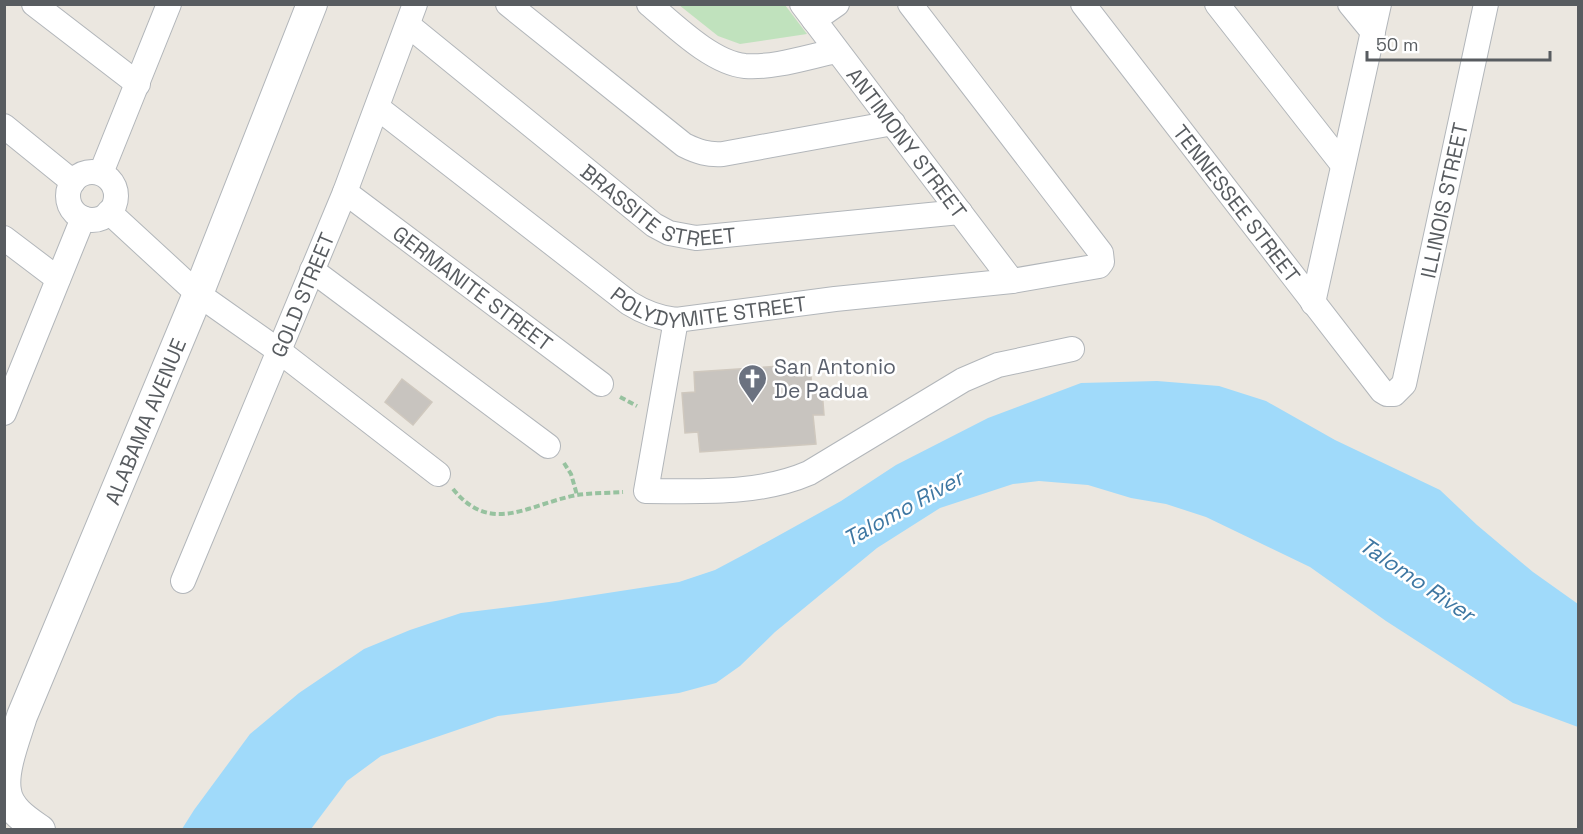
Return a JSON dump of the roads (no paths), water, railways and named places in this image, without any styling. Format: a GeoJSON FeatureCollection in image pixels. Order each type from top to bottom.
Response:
{"type":"FeatureCollection","features":[{"type":"Feature","properties":{"kind":"street"},"geometry":{"type":"LineString","coordinates":[[101,173],[170,4]]}},
{"type":"Feature","properties":{"kind":"street","name":"ALABAMA AVENUE"},"geometry":{"type":"LineString","coordinates":[[40,830],[23,819],[5,792],[9,760],[22,716],[198,294],[312,4]]}},
{"type":"Feature","properties":{"kind":"street"},"geometry":{"type":"LineString","coordinates":[[508,4],[684,145],[697,152],[710,155],[723,154],[893,123]]}},
{"type":"Feature","properties":{"kind":"street"},"geometry":{"type":"LineString","coordinates":[[649,4],[700,45],[717,56],[737,64],[764,65],[836,51]]}},
{"type":"Feature","properties":{"kind":"street"},"geometry":{"type":"LineString","coordinates":[[808,12],[837,4]]}},
{"type":"Feature","properties":{"kind":"street","name":"POLYDYMITE STREET"},"geometry":{"type":"LineString","coordinates":[[378,108],[646,314],[676,320],[836,299],[1012,281],[1094,268],[1102,262],[1101,252],[910,4]]}},
{"type":"Feature","properties":{"kind":"street","name":"TENNESSEE STREET"},"geometry":{"type":"LineString","coordinates":[[1083,4],[1382,391],[1394,394]]}},
{"type":"Feature","properties":{"kind":"street"},"geometry":{"type":"LineString","coordinates":[[1217,4],[1343,165]]}},
{"type":"Feature","properties":{"kind":"street"},"geometry":{"type":"LineString","coordinates":[[1350,4],[1373,32]]}},
{"type":"Feature","properties":{"kind":"street"},"geometry":{"type":"LineString","coordinates":[[1313,303],[1379,4]]}},
{"type":"Feature","properties":{"kind":"street","name":"ILLINOIS STREET"},"geometry":{"type":"LineString","coordinates":[[1394,394],[1404,384],[1486,4]]}},
{"type":"Feature","properties":{"kind":"street"},"geometry":{"type":"LineString","coordinates":[[41,6],[138,84]]}},
{"type":"Feature","properties":{"kind":"street","name":"ANTIMONY STREET"},"geometry":{"type":"LineString","coordinates":[[808,12],[1012,281]]}},
{"type":"Feature","properties":{"kind":"street","name":"GOLD STREET"},"geometry":{"type":"LineString","coordinates":[[183,581],[345,192],[412,15]]}},
{"type":"Feature","properties":{"kind":"street","name":"BRASSITE STREET"},"geometry":{"type":"LineString","coordinates":[[412,15],[654,225],[669,233],[696,238],[960,212]]}},
{"type":"Feature","properties":{"kind":"street"},"geometry":{"type":"LineString","coordinates":[[4,126],[72,182]]}},
{"type":"Feature","properties":{"kind":"street"},"geometry":{"type":"LineString","coordinates":[[82,173],[101,173],[111,180],[116,190],[115,202],[109,212],[97,219],[83,218],[73,211],[68,200],[72,182],[82,173]]}},
{"type":"Feature","properties":{"kind":"street","name":"GERMANITE STREET"},"geometry":{"type":"LineString","coordinates":[[345,192],[602,384]]}},
{"type":"Feature","properties":{"kind":"street"},"geometry":{"type":"LineString","coordinates":[[109,212],[198,294],[279,351],[438,474]]}},
{"type":"Feature","properties":{"kind":"street"},"geometry":{"type":"LineString","coordinates":[[4,413],[83,218]]}},
{"type":"Feature","properties":{"kind":"street"},"geometry":{"type":"LineString","coordinates":[[4,238],[58,279]]}},
{"type":"Feature","properties":{"kind":"street"},"geometry":{"type":"LineString","coordinates":[[312,270],[548,446]]}},
{"type":"Feature","properties":{"kind":"street"},"geometry":{"type":"LineString","coordinates":[[676,320],[646,491],[718,491],[774,484],[797,478],[979,372],[1015,360],[1072,349]]}},
{"type":"Feature","properties":{"kind":"water","name":"Talomo River"},"geometry":{"type":"Polygon","coordinates":[[[1157,381],[1219,386],[1266,401],[1335,440],[1440,490],[1533,572],[1578,604],[1578,727],[1513,703],[1386,621],[1310,567],[1206,517],[1166,504],[1131,498],[1088,485],[1039,481],[1013,484],[940,508],[877,548],[775,632],[740,666],[716,683],[679,693],[498,716],[381,756],[347,781],[311,829],[182,829],[250,734],[299,693],[364,649],[410,630],[461,613],[679,582],[715,570],[841,501],[896,465],[988,418],[1081,383],[1157,381]]]}},
{"type":"Feature","properties":{"kind":"place","name":"San Antonio De Padua"},"geometry":{"type":"Point","coordinates":[753,404]}}]}
